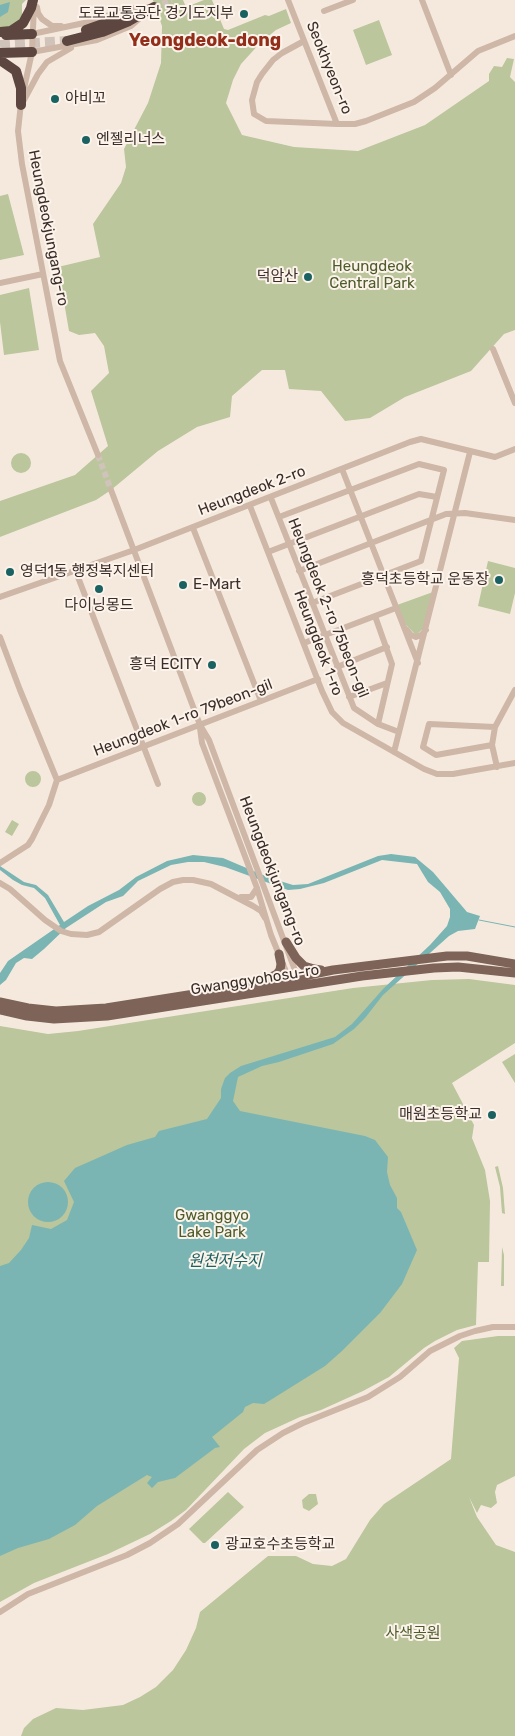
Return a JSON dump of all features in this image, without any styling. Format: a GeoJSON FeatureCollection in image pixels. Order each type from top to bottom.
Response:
{"type":"FeatureCollection","features":[{"type":"Feature","properties":{"kind":"highway"},"geometry":{"type":"LineString","coordinates":[[0,34],[11,31],[23,24],[35,0]]}},
{"type":"Feature","properties":{"kind":"highway"},"geometry":{"type":"LineString","coordinates":[[68,34],[154,7]]}},
{"type":"Feature","properties":{"kind":"highway"},"geometry":{"type":"LineString","coordinates":[[0,34],[32,34]]}},
{"type":"Feature","properties":{"kind":"highway"},"geometry":{"type":"LineString","coordinates":[[0,53],[32,52]]}},
{"type":"Feature","properties":{"kind":"highway"},"geometry":{"type":"LineString","coordinates":[[0,60],[16,71],[21,88],[21,105]]}},
{"type":"Feature","properties":{"kind":"main road"},"geometry":{"type":"LineString","coordinates":[[286,942],[296,958],[304,966],[314,969],[333,970]]}},
{"type":"Feature","properties":{"kind":"main road"},"geometry":{"type":"LineString","coordinates":[[258,984],[280,970],[279,954]]}},
{"type":"Feature","properties":{"kind":"main road","name":"Gwanggyohosu-ro"},"geometry":{"type":"LineString","coordinates":[[2,1007],[56,1011],[106,1008],[333,970],[447,956],[467,956],[513,963]]}},
{"type":"Feature","properties":{"kind":"main road","name":"Gwanggyohosu-ro"},"geometry":{"type":"LineString","coordinates":[[2,1007],[27,1016],[54,1019],[107,1016],[362,976],[434,968],[458,967],[512,973]]}},
{"type":"Feature","properties":{"kind":"street","name":"Heungdeokjungang-ro"},"geometry":{"type":"LineString","coordinates":[[35,0],[32,52],[21,105],[18,131],[22,164],[60,361],[98,455]]}},
{"type":"Feature","properties":{"kind":"street"},"geometry":{"type":"LineString","coordinates":[[35,0],[42,20],[68,34]]}},
{"type":"Feature","properties":{"kind":"street","name":"Seokhyeon-ro"},"geometry":{"type":"LineString","coordinates":[[288,0],[337,124],[355,124],[366,121],[414,102],[451,75],[478,51],[515,36]]}},
{"type":"Feature","properties":{"kind":"street"},"geometry":{"type":"LineString","coordinates":[[324,11],[353,0]]}},
{"type":"Feature","properties":{"kind":"street"},"geometry":{"type":"LineString","coordinates":[[422,0],[451,75]]}},
{"type":"Feature","properties":{"kind":"street"},"geometry":{"type":"LineString","coordinates":[[32,52],[97,40],[131,26],[154,7]]}},
{"type":"Feature","properties":{"kind":"street"},"geometry":{"type":"LineString","coordinates":[[32,34],[68,34]]}},
{"type":"Feature","properties":{"kind":"street"},"geometry":{"type":"LineString","coordinates":[[304,41],[273,60],[262,74],[257,82],[252,100],[254,114],[266,121],[337,124]]}},
{"type":"Feature","properties":{"kind":"street"},"geometry":{"type":"LineString","coordinates":[[21,105],[47,62],[61,52],[87,42]]}},
{"type":"Feature","properties":{"kind":"street"},"geometry":{"type":"LineString","coordinates":[[0,283],[43,274]]}},
{"type":"Feature","properties":{"kind":"street"},"geometry":{"type":"LineString","coordinates":[[493,349],[515,403]]}},
{"type":"Feature","properties":{"kind":"street","name":"Heungdeok 2-ro"},"geometry":{"type":"LineString","coordinates":[[0,597],[76,572],[193,528],[410,442],[421,439],[495,457],[515,449]]}},
{"type":"Feature","properties":{"kind":"street"},"geometry":{"type":"LineString","coordinates":[[394,752],[470,452]]}},
{"type":"Feature","properties":{"kind":"street"},"geometry":{"type":"LineString","coordinates":[[279,517],[419,464],[444,470],[420,561],[312,603]]}},
{"type":"Feature","properties":{"kind":"street"},"geometry":{"type":"LineString","coordinates":[[342,469],[418,663]]}},
{"type":"Feature","properties":{"kind":"street","name":"Heungdeokjungang-ro"},"geometry":{"type":"LineString","coordinates":[[111,490],[200,725],[209,740],[267,891],[286,942],[293,978]]}},
{"type":"Feature","properties":{"kind":"street"},"geometry":{"type":"LineString","coordinates":[[268,552],[418,494],[437,498]]}},
{"type":"Feature","properties":{"kind":"street","name":"Heungdeok 2-ro 75beon-gil"},"geometry":{"type":"LineString","coordinates":[[271,498],[354,708],[378,724],[399,732]]}},
{"type":"Feature","properties":{"kind":"street","name":"Heungdeok 1-ro"},"geometry":{"type":"LineString","coordinates":[[250,506],[332,712],[343,723],[424,769],[437,774],[453,774],[515,763]]}},
{"type":"Feature","properties":{"kind":"street"},"geometry":{"type":"LineString","coordinates":[[300,571],[446,514],[456,513],[515,520]]}},
{"type":"Feature","properties":{"kind":"street"},"geometry":{"type":"LineString","coordinates":[[193,528],[261,701]]}},
{"type":"Feature","properties":{"kind":"street"},"geometry":{"type":"LineString","coordinates":[[76,572],[158,784]]}},
{"type":"Feature","properties":{"kind":"street"},"geometry":{"type":"LineString","coordinates":[[304,643],[396,608]]}},
{"type":"Feature","properties":{"kind":"street"},"geometry":{"type":"LineString","coordinates":[[375,616],[392,664],[378,724]]}},
{"type":"Feature","properties":{"kind":"street"},"geometry":{"type":"LineString","coordinates":[[403,625],[416,638],[426,629]]}},
{"type":"Feature","properties":{"kind":"street"},"geometry":{"type":"LineString","coordinates":[[403,625],[410,638],[415,643],[422,645]]}},
{"type":"Feature","properties":{"kind":"street"},"geometry":{"type":"LineString","coordinates":[[0,636],[57,780],[49,805],[28,845],[2,862]]}},
{"type":"Feature","properties":{"kind":"street"},"geometry":{"type":"LineString","coordinates":[[337,667],[387,647]]}},
{"type":"Feature","properties":{"kind":"street","name":"Heungdeok 1-ro 79beon-gil"},"geometry":{"type":"LineString","coordinates":[[57,780],[318,678]]}},
{"type":"Feature","properties":{"kind":"street"},"geometry":{"type":"LineString","coordinates":[[349,697],[387,682]]}},
{"type":"Feature","properties":{"kind":"street"},"geometry":{"type":"LineString","coordinates":[[497,766],[492,745],[495,727],[515,690]]}},
{"type":"Feature","properties":{"kind":"street"},"geometry":{"type":"LineString","coordinates":[[492,745],[436,755],[423,747],[429,724],[495,727]]}},
{"type":"Feature","properties":{"kind":"street","name":"Heungdeokjungang-ro"},"geometry":{"type":"LineString","coordinates":[[200,725],[202,743],[257,888],[265,918],[279,954],[293,978],[301,987]]}},
{"type":"Feature","properties":{"kind":"street"},"geometry":{"type":"LineString","coordinates":[[0,883],[10,889],[45,920],[66,933],[79,935],[99,932],[173,882],[193,880],[248,898],[253,895],[257,888]]}},
{"type":"Feature","properties":{"kind":"street"},"geometry":{"type":"LineString","coordinates":[[227,892],[254,906],[261,911],[265,918]]}},
{"type":"Feature","properties":{"kind":"street"},"geometry":{"type":"LineString","coordinates":[[0,1612],[28,1594],[127,1556],[150,1543],[178,1524],[257,1450],[296,1426],[373,1394],[400,1377],[430,1351],[460,1336],[475,1331],[493,1327],[515,1327]]}},
{"type":"Feature","properties":{"kind":"green space"},"geometry":{"type":"Polygon","coordinates":[[[0,0],[26,0],[22,4],[22,22],[10,29],[0,29],[0,0]]]}},
{"type":"Feature","properties":{"kind":"green space","name":"Heungdeok Central Park"},"geometry":{"type":"Polygon","coordinates":[[[153,0],[183,0],[186,7],[204,0],[212,0],[224,29],[228,30],[265,15],[269,16],[286,9],[291,23],[276,30],[261,42],[241,64],[233,80],[226,103],[242,135],[294,147],[358,151],[425,125],[489,81],[489,74],[494,66],[502,67],[507,58],[514,59],[510,77],[515,82],[515,330],[504,334],[471,371],[405,397],[370,418],[345,421],[321,391],[289,389],[285,370],[262,370],[232,396],[230,417],[197,427],[158,451],[96,500],[0,537],[0,501],[75,475],[108,446],[91,391],[109,373],[104,346],[95,333],[79,335],[69,331],[58,267],[100,257],[93,224],[121,183],[126,167],[124,149],[148,103],[161,63],[162,26],[153,0]]]}},
{"type":"Feature","properties":{"kind":"green space"},"geometry":{"type":"Polygon","coordinates":[[[379,20],[392,55],[366,65],[353,30],[379,20]]]}},
{"type":"Feature","properties":{"kind":"green space"},"geometry":{"type":"Polygon","coordinates":[[[8,194],[24,255],[0,260],[0,196],[8,194]]]}},
{"type":"Feature","properties":{"kind":"green space"},"geometry":{"type":"Polygon","coordinates":[[[29,288],[39,350],[4,355],[0,322],[0,295],[29,288]]]}},
{"type":"Feature","properties":{"kind":"green space"},"geometry":{"type":"Polygon","coordinates":[[[21,453],[28,456],[31,463],[28,470],[21,473],[14,470],[11,463],[14,456],[21,453]]]}},
{"type":"Feature","properties":{"kind":"green space","name":"흥덕초등학교 운동장"},"geometry":{"type":"Polygon","coordinates":[[[488,561],[515,568],[515,593],[510,614],[478,606],[488,561]]]}},
{"type":"Feature","properties":{"kind":"green space"},"geometry":{"type":"Polygon","coordinates":[[[433,592],[424,628],[416,635],[405,624],[397,605],[433,592]]]}},
{"type":"Feature","properties":{"kind":"green space"},"geometry":{"type":"Polygon","coordinates":[[[30,771],[36,771],[41,776],[39,785],[30,787],[25,782],[25,776],[30,771]]]}},
{"type":"Feature","properties":{"kind":"green space"},"geometry":{"type":"Polygon","coordinates":[[[196,792],[202,792],[206,799],[202,806],[196,806],[192,802],[192,796],[196,792]]]}},
{"type":"Feature","properties":{"kind":"green space"},"geometry":{"type":"Polygon","coordinates":[[[12,820],[19,824],[12,836],[5,832],[12,820]]]}},
{"type":"Feature","properties":{"kind":"green space","name":"Gwanggyo Lake Park"},"geometry":{"type":"Polygon","coordinates":[[[469,979],[515,985],[515,1043],[452,1083],[474,1125],[472,1138],[485,1170],[490,1201],[489,1262],[478,1262],[476,1325],[457,1330],[435,1341],[389,1377],[363,1391],[265,1433],[244,1449],[186,1510],[150,1534],[108,1554],[34,1583],[0,1602],[0,1026],[48,1034],[78,1031],[353,988],[432,980],[469,979]]]}},
{"type":"Feature","properties":{"kind":"green space"},"geometry":{"type":"Polygon","coordinates":[[[515,1054],[515,1083],[502,1062],[515,1054]]]}},
{"type":"Feature","properties":{"kind":"green space"},"geometry":{"type":"Polygon","coordinates":[[[498,1166],[503,1188],[505,1214],[502,1213],[500,1187],[495,1167],[498,1166]]]}},
{"type":"Feature","properties":{"kind":"green space"},"geometry":{"type":"Polygon","coordinates":[[[502,1247],[504,1255],[504,1286],[501,1286],[502,1247]]]}},
{"type":"Feature","properties":{"kind":"green space","name":"사색공원"},"geometry":{"type":"Polygon","coordinates":[[[498,1336],[515,1336],[515,1476],[497,1485],[495,1492],[497,1503],[491,1508],[481,1505],[477,1513],[469,1497],[477,1517],[496,1545],[515,1552],[515,1736],[21,1736],[24,1728],[33,1719],[56,1708],[83,1710],[123,1705],[156,1687],[173,1670],[186,1650],[196,1628],[200,1612],[268,1556],[296,1556],[313,1564],[332,1566],[346,1559],[370,1520],[384,1504],[451,1459],[459,1358],[454,1348],[462,1341],[498,1336]]]}},
{"type":"Feature","properties":{"kind":"green space"},"geometry":{"type":"Polygon","coordinates":[[[228,1492],[244,1507],[203,1543],[189,1529],[228,1492]]]}},
{"type":"Feature","properties":{"kind":"green space"},"geometry":{"type":"Polygon","coordinates":[[[309,1494],[316,1494],[318,1504],[309,1511],[303,1508],[302,1500],[309,1494]]]}},
{"type":"Feature","properties":{"kind":"water"},"geometry":{"type":"Polygon","coordinates":[[[10,2],[8,12],[0,17],[0,5],[10,2]]]}},
{"type":"Feature","properties":{"kind":"water","name":"원천저수지"},"geometry":{"type":"Polygon","coordinates":[[[391,854],[415,857],[433,872],[467,912],[480,916],[475,929],[458,931],[449,936],[383,995],[354,1029],[333,1044],[262,1066],[238,1077],[233,1101],[240,1111],[365,1136],[375,1140],[388,1157],[387,1172],[390,1185],[397,1198],[397,1208],[401,1212],[417,1250],[402,1284],[380,1313],[325,1366],[264,1404],[253,1403],[245,1407],[243,1412],[212,1437],[220,1447],[215,1448],[175,1478],[158,1482],[152,1488],[147,1483],[152,1477],[147,1475],[97,1506],[75,1525],[49,1539],[18,1548],[0,1556],[0,1266],[9,1263],[21,1250],[29,1238],[32,1225],[51,1229],[67,1220],[74,1202],[64,1181],[75,1168],[127,1145],[155,1137],[159,1131],[207,1119],[221,1098],[221,1089],[225,1078],[241,1066],[335,1037],[352,1024],[384,988],[430,945],[447,926],[450,909],[440,892],[428,882],[417,864],[382,860],[324,883],[288,890],[225,867],[204,862],[188,862],[171,865],[138,881],[123,896],[106,902],[66,928],[32,959],[24,958],[16,963],[6,980],[0,985],[0,973],[8,961],[60,925],[45,898],[34,888],[13,880],[0,870],[0,866],[24,882],[36,885],[48,895],[64,922],[88,906],[119,890],[136,877],[167,861],[193,855],[223,858],[270,878],[293,885],[308,884],[378,856],[391,854]]]}},
{"type":"Feature","properties":{"kind":"water"},"geometry":{"type":"Polygon","coordinates":[[[44,1182],[52,1182],[59,1185],[65,1191],[68,1202],[65,1213],[59,1219],[52,1222],[44,1222],[37,1219],[31,1213],[28,1206],[28,1198],[31,1191],[37,1185],[44,1182]]]}},
{"type":"Feature","properties":{"kind":"waterway"},"geometry":{"type":"LineString","coordinates":[[479,920],[515,927]]}},
{"type":"Feature","properties":{"kind":"tunnel"},"geometry":{"type":"LineString","coordinates":[[154,7],[172,0]]}},
{"type":"Feature","properties":{"kind":"tunnel"},"geometry":{"type":"LineString","coordinates":[[0,45],[67,41]]}},
{"type":"Feature","properties":{"kind":"tunnel"},"geometry":{"type":"LineString","coordinates":[[98,455],[111,490]]}},
{"type":"Feature","properties":{"kind":"place","name":"도로교통공단 경기도지부"},"geometry":{"type":"Point","coordinates":[244,14]}},
{"type":"Feature","properties":{"kind":"place","name":"아비꼬"},"geometry":{"type":"Point","coordinates":[55,99]}},
{"type":"Feature","properties":{"kind":"place","name":"엔젤리너스"},"geometry":{"type":"Point","coordinates":[86,140]}},
{"type":"Feature","properties":{"kind":"place","name":"덕암산"},"geometry":{"type":"Point","coordinates":[308,277]}},
{"type":"Feature","properties":{"kind":"place","name":"영덕1동 행정복지센터"},"geometry":{"type":"Point","coordinates":[10,572]}},
{"type":"Feature","properties":{"kind":"place","name":"흥덕초등학교 운동장"},"geometry":{"type":"Point","coordinates":[499,580]}},
{"type":"Feature","properties":{"kind":"place","name":"E-Mart"},"geometry":{"type":"Point","coordinates":[183,585]}},
{"type":"Feature","properties":{"kind":"place","name":"다이닝몽드"},"geometry":{"type":"Point","coordinates":[99,589]}},
{"type":"Feature","properties":{"kind":"place","name":"흥덕 ECITY"},"geometry":{"type":"Point","coordinates":[212,665]}},
{"type":"Feature","properties":{"kind":"place","name":"매원초등학교"},"geometry":{"type":"Point","coordinates":[492,1115]}},
{"type":"Feature","properties":{"kind":"place","name":"광교호수초등학교"},"geometry":{"type":"Point","coordinates":[215,1545]}},
{"type":"Feature","properties":{"kind":"district","name":"Yeongdeok-dong"},"geometry":{"type":"Point","coordinates":[205,41]}}]}
